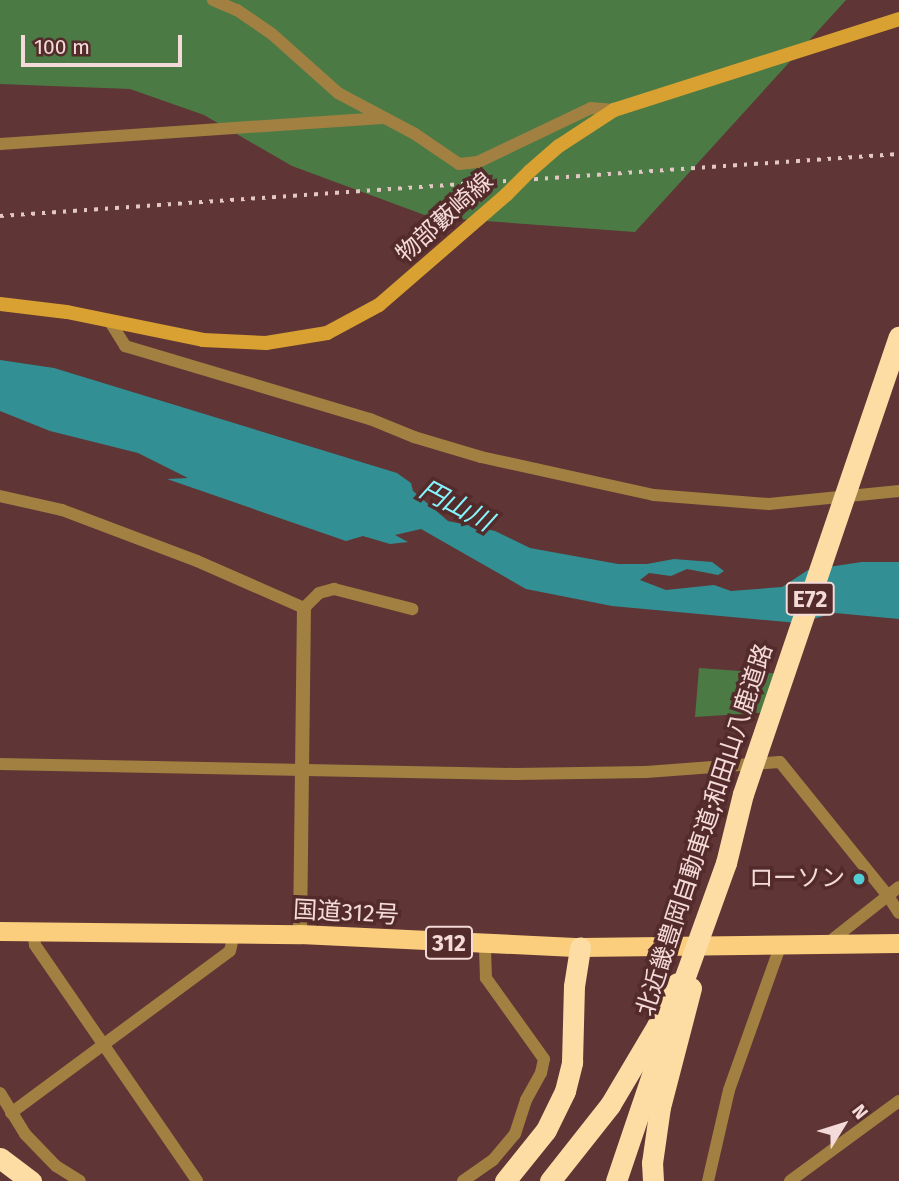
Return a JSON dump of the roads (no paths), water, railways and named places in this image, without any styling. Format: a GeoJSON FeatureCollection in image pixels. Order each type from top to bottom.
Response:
{"type":"FeatureCollection","features":[{"type":"Feature","properties":{"kind":"highway","name":"北近畿豊岡自動車道;和田山八鹿道路"},"geometry":{"type":"LineString","coordinates":[[616,1181],[726,863],[743,794],[899,337]]}},
{"type":"Feature","properties":{"kind":"highway"},"geometry":{"type":"LineString","coordinates":[[653,1181],[652,1163],[660,1107],[683,986],[726,826],[743,794]]}},
{"type":"Feature","properties":{"kind":"highway","name":"国道312号"},"geometry":{"type":"LineString","coordinates":[[0,931],[300,934],[485,945],[580,947],[899,943]]}},
{"type":"Feature","properties":{"kind":"highway"},"geometry":{"type":"LineString","coordinates":[[505,1181],[546,1130],[565,1091],[572,1062],[574,986],[580,947]]}},
{"type":"Feature","properties":{"kind":"highway"},"geometry":{"type":"LineString","coordinates":[[520,1181],[558,1132],[577,1090],[584,1045],[585,987],[580,947]]}},
{"type":"Feature","properties":{"kind":"highway"},"geometry":{"type":"LineString","coordinates":[[550,1181],[610,1105],[683,986]]}},
{"type":"Feature","properties":{"kind":"highway"},"geometry":{"type":"LineString","coordinates":[[0,1158],[31,1181]]}},
{"type":"Feature","properties":{"kind":"main road","name":"物部藪崎線"},"geometry":{"type":"LineString","coordinates":[[0,304],[109,320],[204,340],[265,343],[327,333],[379,305],[559,146],[614,110],[899,19]]}},
{"type":"Feature","properties":{"kind":"street"},"geometry":{"type":"LineString","coordinates":[[213,0],[237,10],[272,34],[338,93],[415,134],[459,164],[468,165],[591,108],[614,110]]}},
{"type":"Feature","properties":{"kind":"street"},"geometry":{"type":"LineString","coordinates":[[0,144],[383,118]]}},
{"type":"Feature","properties":{"kind":"street"},"geometry":{"type":"LineString","coordinates":[[109,320],[125,346],[370,419],[414,437],[481,457],[654,495],[769,504],[899,491]]}},
{"type":"Feature","properties":{"kind":"street"},"geometry":{"type":"LineString","coordinates":[[0,496],[62,510],[197,561],[304,608]]}},
{"type":"Feature","properties":{"kind":"street"},"geometry":{"type":"LineString","coordinates":[[300,934],[304,608],[319,593],[334,589],[412,609]]}},
{"type":"Feature","properties":{"kind":"street"},"geometry":{"type":"LineString","coordinates":[[0,764],[515,774],[646,772],[780,762],[899,913]]}},
{"type":"Feature","properties":{"kind":"street"},"geometry":{"type":"LineString","coordinates":[[828,943],[899,887]]}},
{"type":"Feature","properties":{"kind":"street"},"geometry":{"type":"LineString","coordinates":[[33,932],[34,945],[197,1181]]}},
{"type":"Feature","properties":{"kind":"street"},"geometry":{"type":"LineString","coordinates":[[11,1113],[230,951],[234,934]]}},
{"type":"Feature","properties":{"kind":"street"},"geometry":{"type":"LineString","coordinates":[[708,1181],[729,1090],[781,944]]}},
{"type":"Feature","properties":{"kind":"street"},"geometry":{"type":"LineString","coordinates":[[463,1181],[493,1160],[515,1134],[526,1100],[541,1073],[544,1059],[486,978],[485,945]]}},
{"type":"Feature","properties":{"kind":"street"},"geometry":{"type":"LineString","coordinates":[[0,1093],[25,1134],[56,1166],[80,1181]]}},
{"type":"Feature","properties":{"kind":"street"},"geometry":{"type":"LineString","coordinates":[[790,1181],[899,1101]]}},
{"type":"Feature","properties":{"kind":"water"},"geometry":{"type":"Polygon","coordinates":[[[0,360],[54,368],[397,473],[411,483],[413,491],[448,521],[495,531],[530,548],[618,564],[647,564],[674,559],[712,562],[724,571],[718,575],[687,569],[671,576],[649,573],[640,580],[666,590],[714,585],[731,591],[782,587],[808,570],[862,562],[899,562],[899,619],[835,613],[798,623],[612,606],[526,589],[421,529],[395,535],[408,542],[390,544],[363,536],[346,541],[167,479],[188,478],[138,453],[50,431],[0,411],[0,360]]]}},
{"type":"Feature","properties":{"kind":"railway"},"geometry":{"type":"LineString","coordinates":[[0,216],[899,154]]}},
{"type":"Feature","properties":{"kind":"place","name":"ローソン"},"geometry":{"type":"Point","coordinates":[859,879]}},
{"type":"Feature","properties":{"kind":"water label","name":"円山川"},"geometry":{"type":"Point","coordinates":[456,506]}}]}
